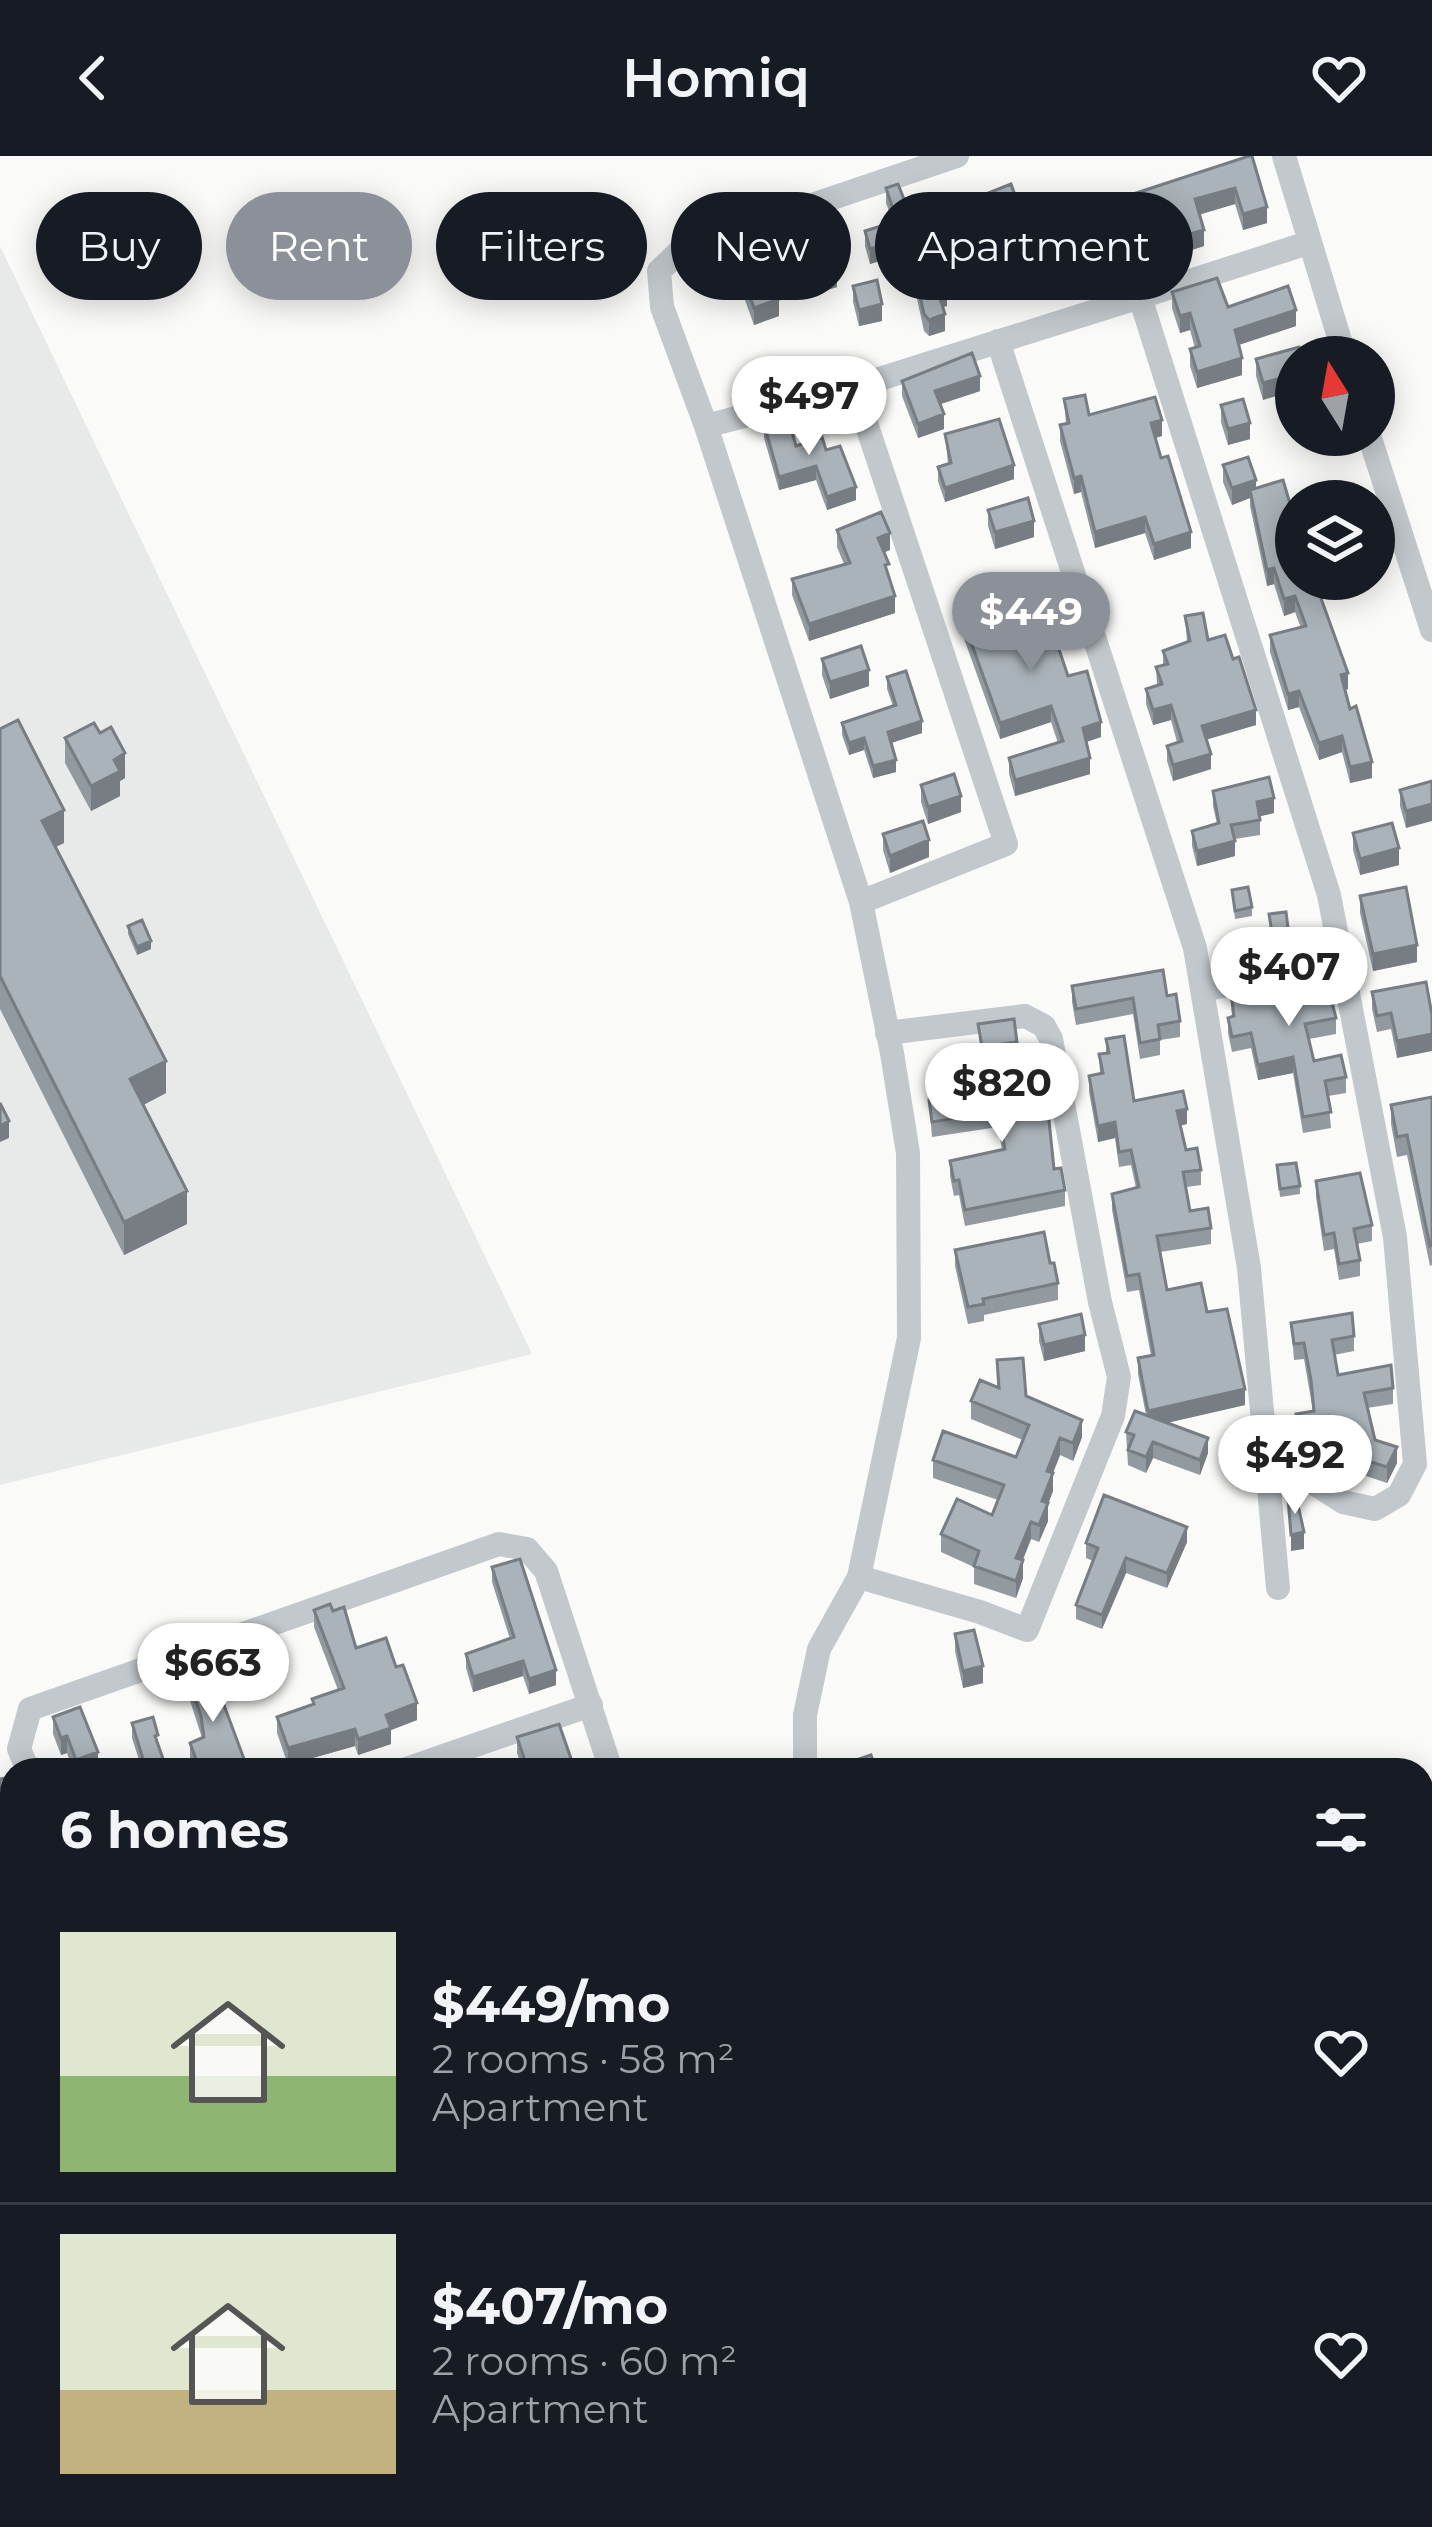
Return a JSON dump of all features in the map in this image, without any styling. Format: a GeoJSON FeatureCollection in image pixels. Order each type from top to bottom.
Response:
{"type":"FeatureCollection","features":[{"type":"Feature","properties":{"kind":"street"},"geometry":{"type":"LineString","coordinates":[[805,1758],[805,1715],[819,1649],[859,1576],[909,1338],[908,1153],[861,902],[706,426],[662,307],[659,271],[682,249],[957,156]]}},
{"type":"Feature","properties":{"kind":"street"},"geometry":{"type":"LineString","coordinates":[[1285,156],[1338,336]]}},
{"type":"Feature","properties":{"kind":"street"},"geometry":{"type":"LineString","coordinates":[[1193,280],[1308,243]]}},
{"type":"Feature","properties":{"kind":"street"},"geometry":{"type":"LineString","coordinates":[[706,426],[854,387],[1130,300]]}},
{"type":"Feature","properties":{"kind":"street"},"geometry":{"type":"LineString","coordinates":[[1141,300],[1329,896],[1395,1237],[1415,1464],[1399,1496],[1375,1509],[1343,1502],[1267,1454]]}},
{"type":"Feature","properties":{"kind":"street"},"geometry":{"type":"LineString","coordinates":[[998,341],[1196,948],[1249,1268],[1278,1588]]}},
{"type":"Feature","properties":{"kind":"street"},"geometry":{"type":"LineString","coordinates":[[854,387],[1006,844],[861,902]]}},
{"type":"Feature","properties":{"kind":"street"},"geometry":{"type":"LineString","coordinates":[[1377,456],[1432,630]]}},
{"type":"Feature","properties":{"kind":"street"},"geometry":{"type":"LineString","coordinates":[[1202,990],[1341,963]]}},
{"type":"Feature","properties":{"kind":"street"},"geometry":{"type":"LineString","coordinates":[[859,1576],[1027,1630],[1113,1416],[1119,1377],[1051,1040],[1044,1026],[1025,1016],[886,1034]]}},
{"type":"Feature","properties":{"kind":"street"},"geometry":{"type":"LineString","coordinates":[[23,1758],[20,1749],[30,1709],[500,1544],[527,1549],[547,1570],[607,1758]]}},
{"type":"Feature","properties":{"kind":"street"},"geometry":{"type":"LineString","coordinates":[[438,1758],[591,1705]]}},
{"type":"Feature","properties":{"kind":"shaded area"},"geometry":{"type":"Polygon","coordinates":[[[0,246],[532,1354],[0,1485],[0,246]]]}},
{"type":"Feature","properties":{"kind":"building"},"geometry":{"type":"Polygon","coordinates":[[[1252,156],[1267,207],[1243,214],[1235,188],[1195,199],[1204,230],[1193,233],[1193,192],[1139,192],[1252,156]]]}},
{"type":"Feature","properties":{"kind":"building"},"geometry":{"type":"Polygon","coordinates":[[[1011,184],[1014,192],[991,192],[1011,184]]]}},
{"type":"Feature","properties":{"kind":"building"},"geometry":{"type":"Polygon","coordinates":[[[875,228],[875,247],[870,249],[865,231],[875,228]]]}},
{"type":"Feature","properties":{"kind":"building"},"geometry":{"type":"Polygon","coordinates":[[[1217,278],[1228,307],[1288,286],[1296,310],[1235,330],[1242,358],[1197,372],[1190,349],[1200,346],[1190,313],[1180,316],[1175,300],[1193,300],[1193,285],[1217,278]]]}},
{"type":"Feature","properties":{"kind":"building"},"geometry":{"type":"Polygon","coordinates":[[[875,280],[875,300],[882,304],[859,310],[853,286],[875,280]]]}},
{"type":"Feature","properties":{"kind":"building"},"geometry":{"type":"Polygon","coordinates":[[[751,300],[776,300],[754,308],[751,300]]]}},
{"type":"Feature","properties":{"kind":"building"},"geometry":{"type":"Polygon","coordinates":[[[921,300],[941,300],[945,314],[929,320],[921,300]]]}},
{"type":"Feature","properties":{"kind":"building"},"geometry":{"type":"Polygon","coordinates":[[[972,353],[980,376],[935,391],[944,414],[918,424],[902,381],[972,353]]]}},
{"type":"Feature","properties":{"kind":"building"},"geometry":{"type":"Polygon","coordinates":[[[1275,354],[1275,380],[1263,383],[1256,359],[1275,354]]]}},
{"type":"Feature","properties":{"kind":"building"},"geometry":{"type":"Polygon","coordinates":[[[1085,395],[1089,415],[1155,397],[1162,420],[1151,423],[1161,458],[1168,456],[1191,532],[1154,544],[1145,517],[1095,532],[1081,476],[1074,478],[1060,425],[1069,423],[1064,399],[1085,395]]]}},
{"type":"Feature","properties":{"kind":"building"},"geometry":{"type":"Polygon","coordinates":[[[1243,399],[1250,423],[1228,429],[1221,405],[1243,399]]]}},
{"type":"Feature","properties":{"kind":"building"},"geometry":{"type":"Polygon","coordinates":[[[788,418],[796,446],[822,437],[826,450],[840,446],[856,487],[827,497],[816,466],[779,477],[764,424],[788,418]]]}},
{"type":"Feature","properties":{"kind":"building"},"geometry":{"type":"Polygon","coordinates":[[[999,419],[1014,465],[945,488],[938,467],[951,463],[945,434],[999,419]]]}},
{"type":"Feature","properties":{"kind":"building"},"geometry":{"type":"Polygon","coordinates":[[[1248,457],[1256,480],[1232,488],[1223,465],[1248,457]]]}},
{"type":"Feature","properties":{"kind":"building"},"geometry":{"type":"Polygon","coordinates":[[[1275,482],[1275,571],[1267,570],[1250,490],[1275,482]]]}},
{"type":"Feature","properties":{"kind":"building"},"geometry":{"type":"Polygon","coordinates":[[[1028,498],[1034,521],[995,532],[988,510],[1028,498]]]}},
{"type":"Feature","properties":{"kind":"building"},"geometry":{"type":"Polygon","coordinates":[[[881,512],[890,533],[878,538],[895,596],[809,624],[792,579],[850,563],[837,530],[881,512]]]}},
{"type":"Feature","properties":{"kind":"building"},"geometry":{"type":"Polygon","coordinates":[[[993,577],[1000,604],[1053,588],[1059,607],[1049,610],[1052,629],[1068,676],[1087,671],[1101,722],[1083,728],[1090,758],[1015,780],[1009,758],[1063,741],[1051,706],[1000,723],[962,617],[982,611],[975,582],[993,577]]]}},
{"type":"Feature","properties":{"kind":"building"},"geometry":{"type":"Polygon","coordinates":[[[1296,600],[1322,600],[1348,673],[1341,675],[1350,709],[1356,706],[1372,762],[1350,767],[1342,736],[1319,743],[1299,691],[1288,694],[1270,635],[1306,626],[1296,600]]]}},
{"type":"Feature","properties":{"kind":"building"},"geometry":{"type":"Polygon","coordinates":[[[1203,613],[1208,640],[1225,635],[1233,659],[1239,657],[1256,710],[1202,726],[1211,754],[1173,765],[1167,746],[1182,741],[1171,705],[1153,710],[1146,689],[1162,684],[1156,667],[1168,664],[1163,651],[1190,641],[1185,616],[1203,613]]]}},
{"type":"Feature","properties":{"kind":"building"},"geometry":{"type":"Polygon","coordinates":[[[861,646],[869,670],[830,682],[822,659],[861,646]]]}},
{"type":"Feature","properties":{"kind":"building"},"geometry":{"type":"Polygon","coordinates":[[[906,671],[922,721],[888,732],[896,760],[873,766],[864,738],[849,743],[842,723],[896,705],[887,677],[906,671]]]}},
{"type":"Feature","properties":{"kind":"building"},"geometry":{"type":"Polygon","coordinates":[[[18,720],[64,810],[42,821],[166,1061],[130,1079],[187,1191],[124,1222],[0,976],[0,729],[18,720]]]}},
{"type":"Feature","properties":{"kind":"building"},"geometry":{"type":"Polygon","coordinates":[[[94,723],[100,733],[111,727],[125,753],[114,760],[120,771],[91,786],[65,738],[94,723]]]}},
{"type":"Feature","properties":{"kind":"building"},"geometry":{"type":"Polygon","coordinates":[[[954,774],[961,796],[928,807],[921,785],[954,774]]]}},
{"type":"Feature","properties":{"kind":"building"},"geometry":{"type":"Polygon","coordinates":[[[1269,777],[1274,798],[1257,802],[1260,820],[1231,825],[1235,841],[1197,851],[1192,831],[1219,823],[1213,791],[1269,777]]]}},
{"type":"Feature","properties":{"kind":"building"},"geometry":{"type":"Polygon","coordinates":[[[1432,781],[1432,804],[1406,811],[1400,790],[1432,781]]]}},
{"type":"Feature","properties":{"kind":"building"},"geometry":{"type":"Polygon","coordinates":[[[923,821],[929,840],[890,856],[883,834],[923,821]]]}},
{"type":"Feature","properties":{"kind":"building"},"geometry":{"type":"Polygon","coordinates":[[[1392,823],[1399,848],[1360,859],[1353,833],[1392,823]]]}},
{"type":"Feature","properties":{"kind":"building"},"geometry":{"type":"Polygon","coordinates":[[[1248,887],[1252,907],[1235,911],[1232,890],[1248,887]]]}},
{"type":"Feature","properties":{"kind":"building"},"geometry":{"type":"Polygon","coordinates":[[[1406,887],[1417,945],[1373,954],[1360,896],[1406,887]]]}},
{"type":"Feature","properties":{"kind":"building"},"geometry":{"type":"Polygon","coordinates":[[[1286,912],[1289,936],[1273,939],[1269,914],[1286,912]]]}},
{"type":"Feature","properties":{"kind":"building"},"geometry":{"type":"Polygon","coordinates":[[[142,920],[151,941],[137,947],[128,926],[142,920]]]}},
{"type":"Feature","properties":{"kind":"building"},"geometry":{"type":"Polygon","coordinates":[[[1323,968],[1336,1018],[1305,1024],[1314,1061],[1341,1055],[1346,1077],[1325,1081],[1331,1112],[1303,1117],[1293,1057],[1258,1065],[1251,1033],[1232,1037],[1230,986],[1323,968]]]}},
{"type":"Feature","properties":{"kind":"building"},"geometry":{"type":"Polygon","coordinates":[[[1163,970],[1167,996],[1176,994],[1180,1021],[1158,1025],[1160,1039],[1140,1043],[1133,998],[1076,1009],[1072,986],[1163,970]]]}},
{"type":"Feature","properties":{"kind":"building"},"geometry":{"type":"Polygon","coordinates":[[[1426,982],[1432,1034],[1397,1041],[1391,1013],[1377,1016],[1372,992],[1426,982]]]}},
{"type":"Feature","properties":{"kind":"building"},"geometry":{"type":"Polygon","coordinates":[[[1014,1019],[1017,1042],[982,1047],[978,1024],[1014,1019]]]}},
{"type":"Feature","properties":{"kind":"building"},"geometry":{"type":"Polygon","coordinates":[[[1124,1036],[1134,1101],[1183,1091],[1187,1109],[1177,1111],[1186,1150],[1197,1148],[1201,1170],[1183,1172],[1190,1211],[1208,1208],[1211,1228],[1157,1236],[1167,1290],[1201,1283],[1207,1312],[1227,1309],[1245,1389],[1148,1411],[1138,1358],[1154,1355],[1139,1274],[1127,1276],[1112,1194],[1139,1187],[1131,1150],[1119,1152],[1115,1122],[1098,1126],[1089,1076],[1103,1073],[1099,1054],[1109,1053],[1106,1039],[1124,1036]]]}},
{"type":"Feature","properties":{"kind":"building"},"geometry":{"type":"Polygon","coordinates":[[[972,1066],[976,1092],[1028,1083],[1033,1114],[1048,1111],[1054,1169],[1061,1168],[1065,1190],[965,1210],[950,1161],[1005,1149],[998,1111],[932,1122],[929,1100],[960,1095],[955,1069],[972,1066]]]}},
{"type":"Feature","properties":{"kind":"building"},"geometry":{"type":"Polygon","coordinates":[[[1432,1097],[1430,1246],[1407,1135],[1397,1137],[1391,1105],[1432,1097]]]}},
{"type":"Feature","properties":{"kind":"building"},"geometry":{"type":"Polygon","coordinates":[[[0,1103],[9,1121],[0,1126],[0,1103]]]}},
{"type":"Feature","properties":{"kind":"building"},"geometry":{"type":"Polygon","coordinates":[[[1296,1163],[1300,1186],[1280,1189],[1277,1165],[1296,1163]]]}},
{"type":"Feature","properties":{"kind":"building"},"geometry":{"type":"Polygon","coordinates":[[[1360,1173],[1372,1225],[1354,1229],[1360,1260],[1339,1264],[1334,1233],[1324,1235],[1316,1181],[1360,1173]]]}},
{"type":"Feature","properties":{"kind":"building"},"geometry":{"type":"Polygon","coordinates":[[[1044,1232],[1058,1283],[983,1299],[984,1304],[968,1307],[955,1250],[1044,1232]]]}},
{"type":"Feature","properties":{"kind":"building"},"geometry":{"type":"Polygon","coordinates":[[[1352,1313],[1354,1336],[1332,1340],[1338,1375],[1391,1365],[1393,1388],[1364,1393],[1375,1440],[1397,1447],[1387,1467],[1345,1454],[1352,1433],[1307,1443],[1301,1439],[1296,1414],[1314,1411],[1304,1343],[1294,1344],[1291,1323],[1352,1313]]]}},
{"type":"Feature","properties":{"kind":"building"},"geometry":{"type":"Polygon","coordinates":[[[1081,1314],[1085,1335],[1044,1345],[1039,1324],[1081,1314]]]}},
{"type":"Feature","properties":{"kind":"building"},"geometry":{"type":"Polygon","coordinates":[[[1023,1358],[1026,1396],[1082,1420],[1073,1443],[1060,1438],[1047,1471],[1053,1473],[1042,1501],[1048,1503],[1039,1525],[1031,1522],[1016,1558],[1023,1560],[1016,1581],[974,1566],[979,1551],[941,1534],[957,1499],[992,1515],[1004,1485],[933,1460],[943,1431],[1016,1457],[1029,1425],[971,1401],[980,1380],[999,1388],[997,1360],[1023,1358]]]}},
{"type":"Feature","properties":{"kind":"building"},"geometry":{"type":"Polygon","coordinates":[[[1135,1411],[1208,1438],[1200,1460],[1153,1442],[1146,1457],[1128,1450],[1134,1435],[1126,1432],[1135,1411]]]}},
{"type":"Feature","properties":{"kind":"building"},"geometry":{"type":"Polygon","coordinates":[[[1104,1495],[1187,1527],[1167,1573],[1126,1558],[1102,1615],[1076,1605],[1098,1548],[1086,1543],[1104,1495]]]}},
{"type":"Feature","properties":{"kind":"building"},"geometry":{"type":"Polygon","coordinates":[[[1296,1496],[1304,1532],[1291,1535],[1288,1498],[1296,1496]]]}},
{"type":"Feature","properties":{"kind":"building"},"geometry":{"type":"Polygon","coordinates":[[[520,1559],[556,1670],[529,1679],[523,1661],[473,1677],[466,1654],[514,1637],[492,1567],[520,1559]]]}},
{"type":"Feature","properties":{"kind":"building"},"geometry":{"type":"Polygon","coordinates":[[[330,1604],[333,1611],[344,1607],[356,1648],[386,1638],[396,1667],[403,1665],[417,1703],[386,1715],[391,1728],[358,1739],[355,1729],[288,1748],[277,1717],[344,1688],[314,1610],[330,1604]]]}},
{"type":"Feature","properties":{"kind":"building"},"geometry":{"type":"Polygon","coordinates":[[[974,1630],[983,1666],[963,1671],[955,1634],[974,1630]]]}},
{"type":"Feature","properties":{"kind":"building"},"geometry":{"type":"Polygon","coordinates":[[[208,1662],[244,1758],[196,1758],[190,1743],[204,1737],[185,1669],[208,1662]]]}},
{"type":"Feature","properties":{"kind":"building"},"geometry":{"type":"Polygon","coordinates":[[[80,1707],[98,1752],[75,1758],[53,1717],[80,1707]]]}},
{"type":"Feature","properties":{"kind":"building"},"geometry":{"type":"Polygon","coordinates":[[[153,1717],[163,1758],[143,1758],[132,1723],[153,1717]]]}},
{"type":"Feature","properties":{"kind":"building"},"geometry":{"type":"Polygon","coordinates":[[[559,1724],[571,1758],[524,1758],[517,1737],[559,1724]]]}}]}
